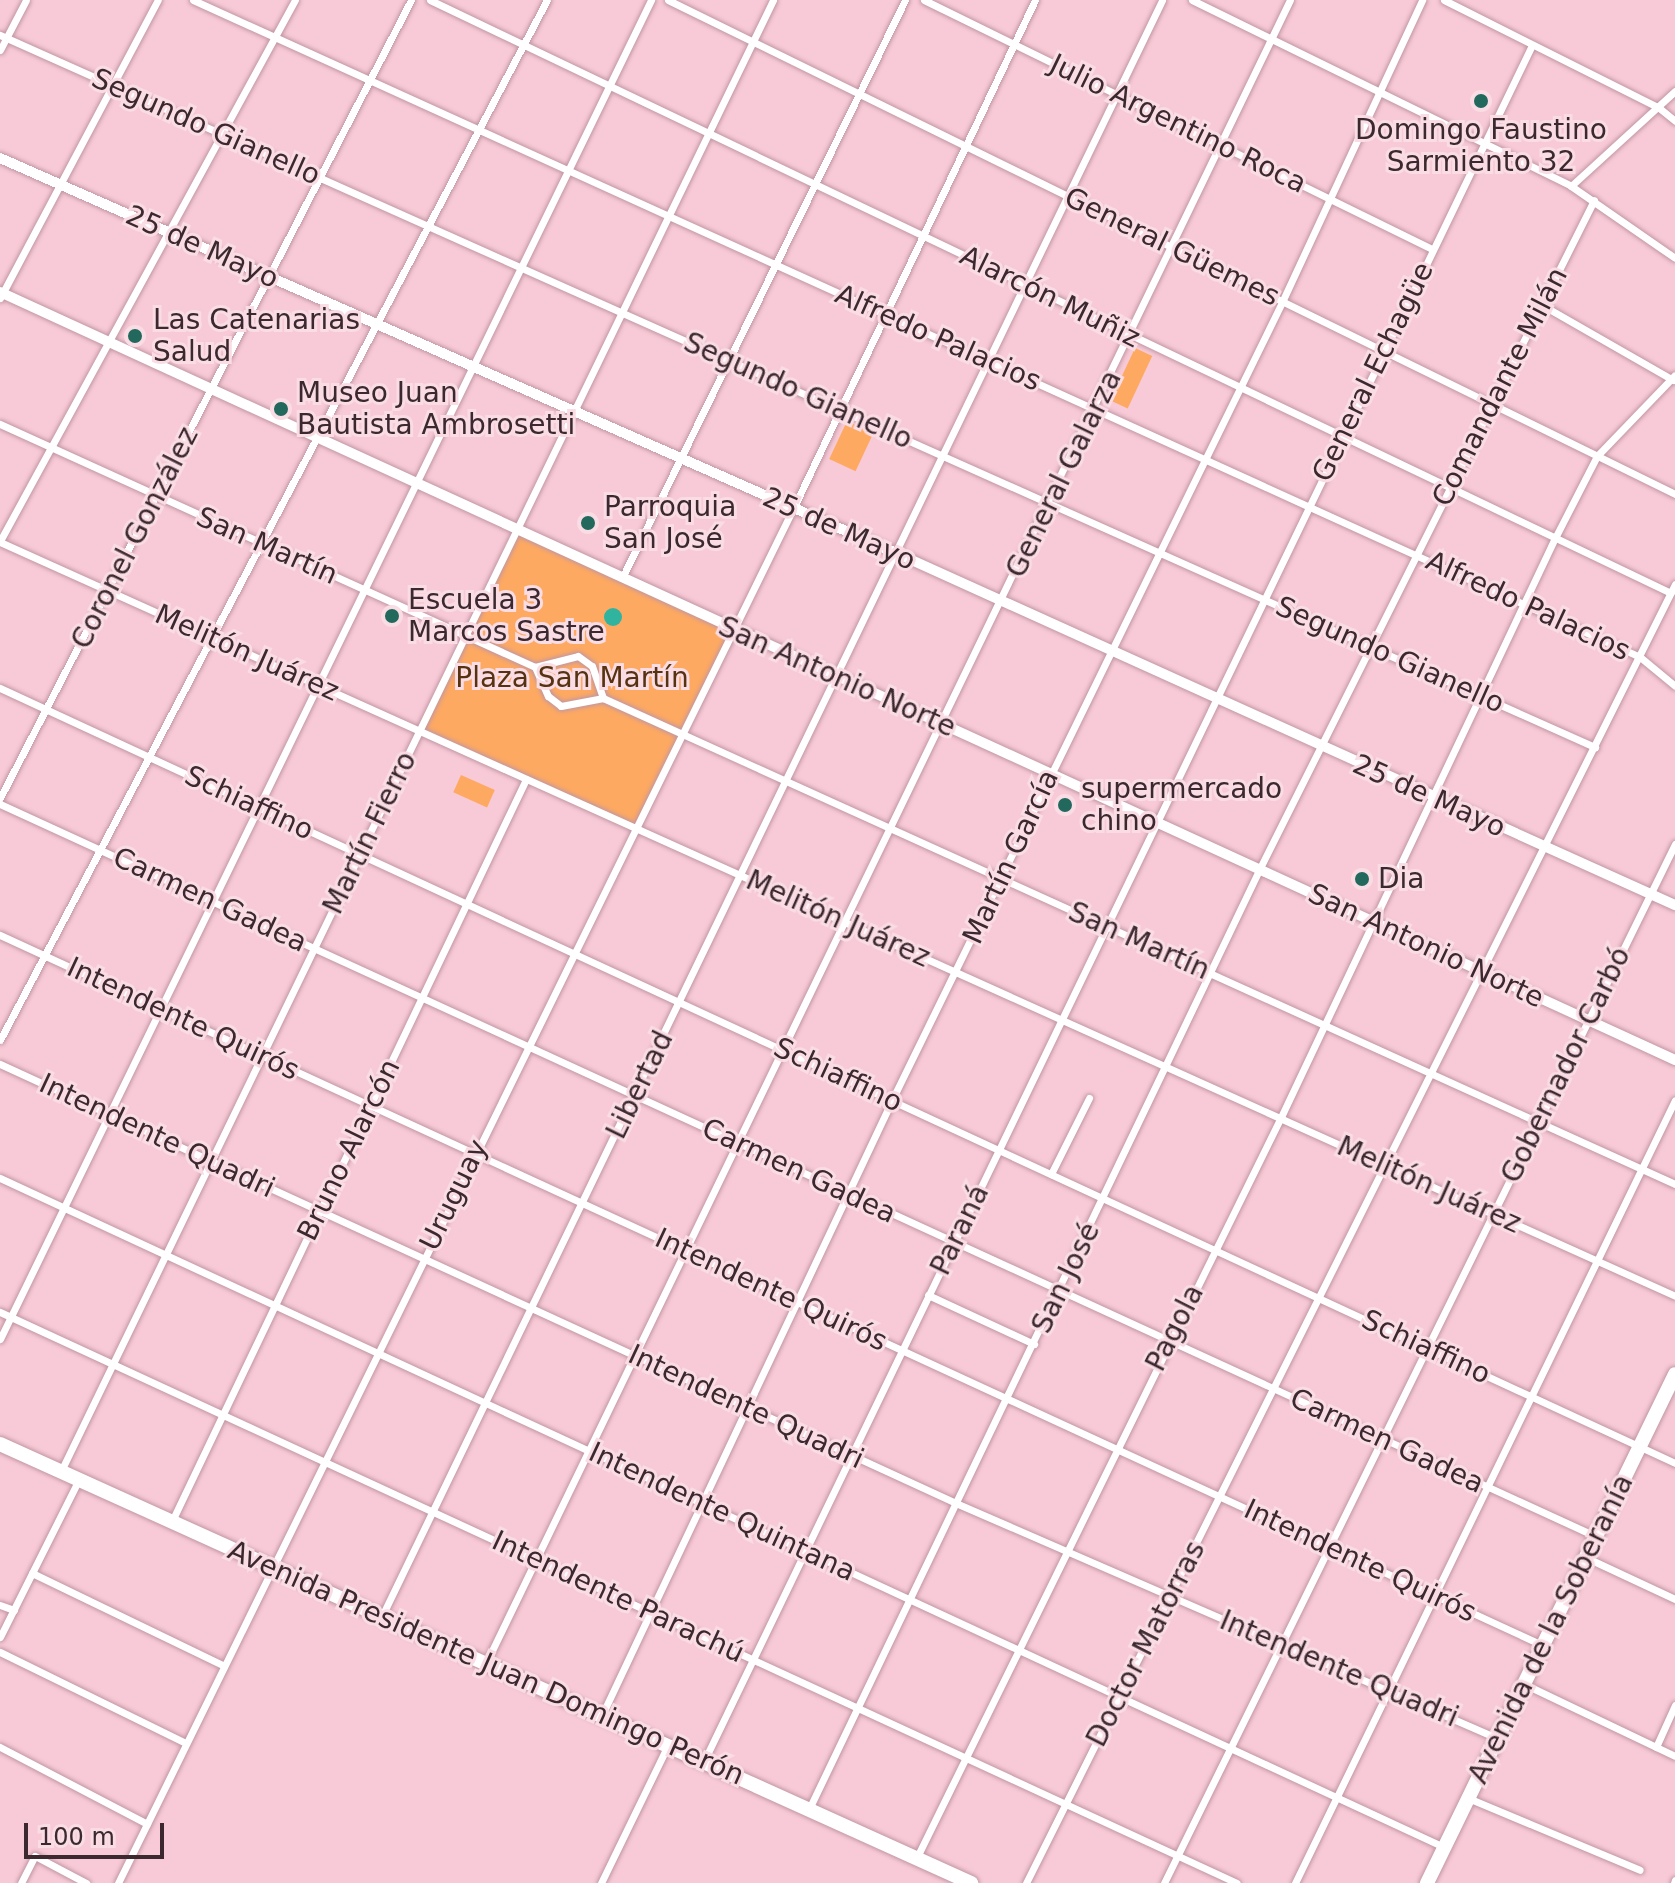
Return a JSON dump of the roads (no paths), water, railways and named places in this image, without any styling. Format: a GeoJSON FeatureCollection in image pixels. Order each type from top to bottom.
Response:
{"type":"FeatureCollection","features":[{"type":"Feature","properties":{"kind":"highway","name":"Avenida de la Soberanía"},"geometry":{"type":"LineString","coordinates":[[1427,1883],[1675,1374]]}},
{"type":"Feature","properties":{"kind":"highway","name":"Avenida Presidente Juan Domingo Perón"},"geometry":{"type":"LineString","coordinates":[[0,1444],[971,1883]]}},
{"type":"Feature","properties":{"kind":"street"},"geometry":{"type":"LineString","coordinates":[[0,50],[3,36],[26,0]]}},
{"type":"Feature","properties":{"kind":"street"},"geometry":{"type":"LineString","coordinates":[[1,294],[158,0]]}},
{"type":"Feature","properties":{"kind":"street","name":"Alfredo Palacios"},"geometry":{"type":"LineString","coordinates":[[193,0],[1640,657],[1675,686]]}},
{"type":"Feature","properties":{"kind":"street"},"geometry":{"type":"LineString","coordinates":[[0,542],[110,345],[295,0]]}},
{"type":"Feature","properties":{"kind":"street","name":"Coronel González"},"geometry":{"type":"LineString","coordinates":[[0,801],[411,0]]}},
{"type":"Feature","properties":{"kind":"street","name":"Alarcón Muñiz"},"geometry":{"type":"LineString","coordinates":[[430,0],[1671,593]]}},
{"type":"Feature","properties":{"kind":"street"},"geometry":{"type":"LineString","coordinates":[[0,1040],[547,0]]}},
{"type":"Feature","properties":{"kind":"street"},"geometry":{"type":"LineString","coordinates":[[0,1339],[314,684],[363,589],[606,84],[651,0]]}},
{"type":"Feature","properties":{"kind":"street","name":"General Güemes"},"geometry":{"type":"LineString","coordinates":[[668,0],[1675,494]]}},
{"type":"Feature","properties":{"kind":"street","name":"Martín Fierro"},"geometry":{"type":"LineString","coordinates":[[61,1471],[773,0]]}},
{"type":"Feature","properties":{"kind":"street"},"geometry":{"type":"LineString","coordinates":[[622,578],[812,183],[860,94],[905,0]]}},
{"type":"Feature","properties":{"kind":"street","name":"Julio Argentino Roca"},"geometry":{"type":"LineString","coordinates":[[924,0],[1432,249]]}},
{"type":"Feature","properties":{"kind":"street","name":"Uruguay"},"geometry":{"type":"LineString","coordinates":[[118,1883],[572,953],[793,509],[1035,0]]}},
{"type":"Feature","properties":{"kind":"street","name":"Libertad"},"geometry":{"type":"LineString","coordinates":[[382,1616],[1162,0]]}},
{"type":"Feature","properties":{"kind":"street"},"geometry":{"type":"LineString","coordinates":[[1192,0],[1571,186],[1675,258]]}},
{"type":"Feature","properties":{"kind":"street","name":"General Galarza"},"geometry":{"type":"LineString","coordinates":[[486,1663],[893,829],[1290,0]]}},
{"type":"Feature","properties":{"kind":"street","name":"Martín García"},"geometry":{"type":"LineString","coordinates":[[602,1715],[892,1100],[1282,302],[1422,0]]}},
{"type":"Feature","properties":{"kind":"street"},"geometry":{"type":"LineString","coordinates":[[1444,0],[1658,107],[1675,121]]}},
{"type":"Feature","properties":{"kind":"street","name":"Segundo Gianello"},"geometry":{"type":"LineString","coordinates":[[3,36],[1595,747]]}},
{"type":"Feature","properties":{"kind":"street","name":"General Echagüe"},"geometry":{"type":"LineString","coordinates":[[1216,699],[1340,436],[1384,352],[1532,45]]}},
{"type":"Feature","properties":{"kind":"street"},"geometry":{"type":"LineString","coordinates":[[1571,186],[1675,91]]}},
{"type":"Feature","properties":{"kind":"street","name":"25 de Mayo"},"geometry":{"type":"LineString","coordinates":[[0,158],[896,553],[1319,747],[1675,905]]}},
{"type":"Feature","properties":{"kind":"street","name":"Comandante Milán"},"geometry":{"type":"LineString","coordinates":[[1319,747],[1594,200]]}},
{"type":"Feature","properties":{"kind":"street","name":"San Antonio Norte"},"geometry":{"type":"LineString","coordinates":[[1,294],[412,485],[517,530],[1675,1060]]}},
{"type":"Feature","properties":{"kind":"street"},"geometry":{"type":"LineString","coordinates":[[1542,305],[1674,379]]}},
{"type":"Feature","properties":{"kind":"street","name":"Pagola"},"geometry":{"type":"LineString","coordinates":[[917,1857],[1115,1448],[1281,1117],[1555,538],[1597,456],[1674,379]]}},
{"type":"Feature","properties":{"kind":"street","name":"San Martín"},"geometry":{"type":"LineString","coordinates":[[0,424],[535,667]]}},
{"type":"Feature","properties":{"kind":"street","name":"Melitón Juárez"},"geometry":{"type":"LineString","coordinates":[[0,542],[1675,1296]]}},
{"type":"Feature","properties":{"kind":"street","name":"Doctor Matorras"},"geometry":{"type":"LineString","coordinates":[[1026,1883],[1547,848],[1675,584]]}},
{"type":"Feature","properties":{"kind":"street"},"geometry":{"type":"LineString","coordinates":[[578,656],[592,666],[603,698],[561,706],[548,696],[535,667],[578,656]]}},
{"type":"Feature","properties":{"kind":"street","name":"Schiaffino"},"geometry":{"type":"LineString","coordinates":[[0,688],[1675,1463]]}},
{"type":"Feature","properties":{"kind":"street","name":"San Martín"},"geometry":{"type":"LineString","coordinates":[[603,698],[1675,1184]]}},
{"type":"Feature","properties":{"kind":"street","name":"Paraná"},"geometry":{"type":"LineString","coordinates":[[704,1761],[1216,699]]}},
{"type":"Feature","properties":{"kind":"street","name":"San José"},"geometry":{"type":"LineString","coordinates":[[809,1809],[1105,1199],[1164,1066],[1319,747]]}},
{"type":"Feature","properties":{"kind":"street","name":"Bruno Alarcón"},"geometry":{"type":"LineString","coordinates":[[171,1521],[526,779]]}},
{"type":"Feature","properties":{"kind":"street","name":"Carmen Gadea"},"geometry":{"type":"LineString","coordinates":[[0,801],[100,850],[1597,1537]]}},
{"type":"Feature","properties":{"kind":"street","name":"Gobernador Carbó"},"geometry":{"type":"LineString","coordinates":[[1164,1883],[1675,844]]}},
{"type":"Feature","properties":{"kind":"street","name":"Intendente Quirós"},"geometry":{"type":"LineString","coordinates":[[0,935],[1543,1645]]}},
{"type":"Feature","properties":{"kind":"street","name":"Intendente Quadri"},"geometry":{"type":"LineString","coordinates":[[0,1064],[958,1504],[1497,1738]]}},
{"type":"Feature","properties":{"kind":"street"},"geometry":{"type":"LineString","coordinates":[[1051,1174],[1089,1098]]}},
{"type":"Feature","properties":{"kind":"street"},"geometry":{"type":"LineString","coordinates":[[1295,1883],[1675,1100]]}},
{"type":"Feature","properties":{"kind":"street","name":"Intendente Quintana"},"geometry":{"type":"LineString","coordinates":[[0,1178],[1444,1847]]}},
{"type":"Feature","properties":{"kind":"street"},"geometry":{"type":"LineString","coordinates":[[928,1295],[1034,1344]]}},
{"type":"Feature","properties":{"kind":"street","name":"Intendente Parachú"},"geometry":{"type":"LineString","coordinates":[[0,1312],[1237,1883]]}},
{"type":"Feature","properties":{"kind":"street"},"geometry":{"type":"LineString","coordinates":[[0,1637],[79,1479]]}},
{"type":"Feature","properties":{"kind":"street"},"geometry":{"type":"LineString","coordinates":[[1587,1558],[1675,1599]]}},
{"type":"Feature","properties":{"kind":"street"},"geometry":{"type":"LineString","coordinates":[[32,1573],[224,1666]]}},
{"type":"Feature","properties":{"kind":"street"},"geometry":{"type":"LineString","coordinates":[[0,1605],[14,1610]]}},
{"type":"Feature","properties":{"kind":"street"},"geometry":{"type":"LineString","coordinates":[[0,1652],[186,1743]]}},
{"type":"Feature","properties":{"kind":"street"},"geometry":{"type":"LineString","coordinates":[[1524,1684],[1675,1756]]}},
{"type":"Feature","properties":{"kind":"street"},"geometry":{"type":"LineString","coordinates":[[1656,1747],[1675,1705]]}},
{"type":"Feature","properties":{"kind":"street"},"geometry":{"type":"LineString","coordinates":[[601,1883],[668,1745]]}},
{"type":"Feature","properties":{"kind":"street"},"geometry":{"type":"LineString","coordinates":[[0,1747],[147,1824]]}},
{"type":"Feature","properties":{"kind":"street"},"geometry":{"type":"LineString","coordinates":[[1468,1798],[1640,1870]]}},
{"type":"Feature","properties":{"kind":"street"},"geometry":{"type":"LineString","coordinates":[[21,1883],[35,1856],[86,1883]]}},
{"type":"Feature","properties":{"kind":"place","name":"Domingo Faustino Sarmiento 32"},"geometry":{"type":"Point","coordinates":[1481,101]}},
{"type":"Feature","properties":{"kind":"place","name":"Las Catenarias Salud"},"geometry":{"type":"Point","coordinates":[135,336]}},
{"type":"Feature","properties":{"kind":"place","name":"Museo Juan Bautista Ambrosetti"},"geometry":{"type":"Point","coordinates":[281,409]}},
{"type":"Feature","properties":{"kind":"place","name":"Parroquia San José"},"geometry":{"type":"Point","coordinates":[588,523]}},
{"type":"Feature","properties":{"kind":"place","name":"Escuela 3 Marcos Sastre"},"geometry":{"type":"Point","coordinates":[392,616]}},
{"type":"Feature","properties":{"kind":"place","name":"supermercado chino"},"geometry":{"type":"Point","coordinates":[1065,805]}},
{"type":"Feature","properties":{"kind":"place","name":"Dia"},"geometry":{"type":"Point","coordinates":[1362,879]}},
{"type":"Feature","properties":{"kind":"park label","name":"Plaza San Martín"},"geometry":{"type":"Point","coordinates":[572,678]}}]}
